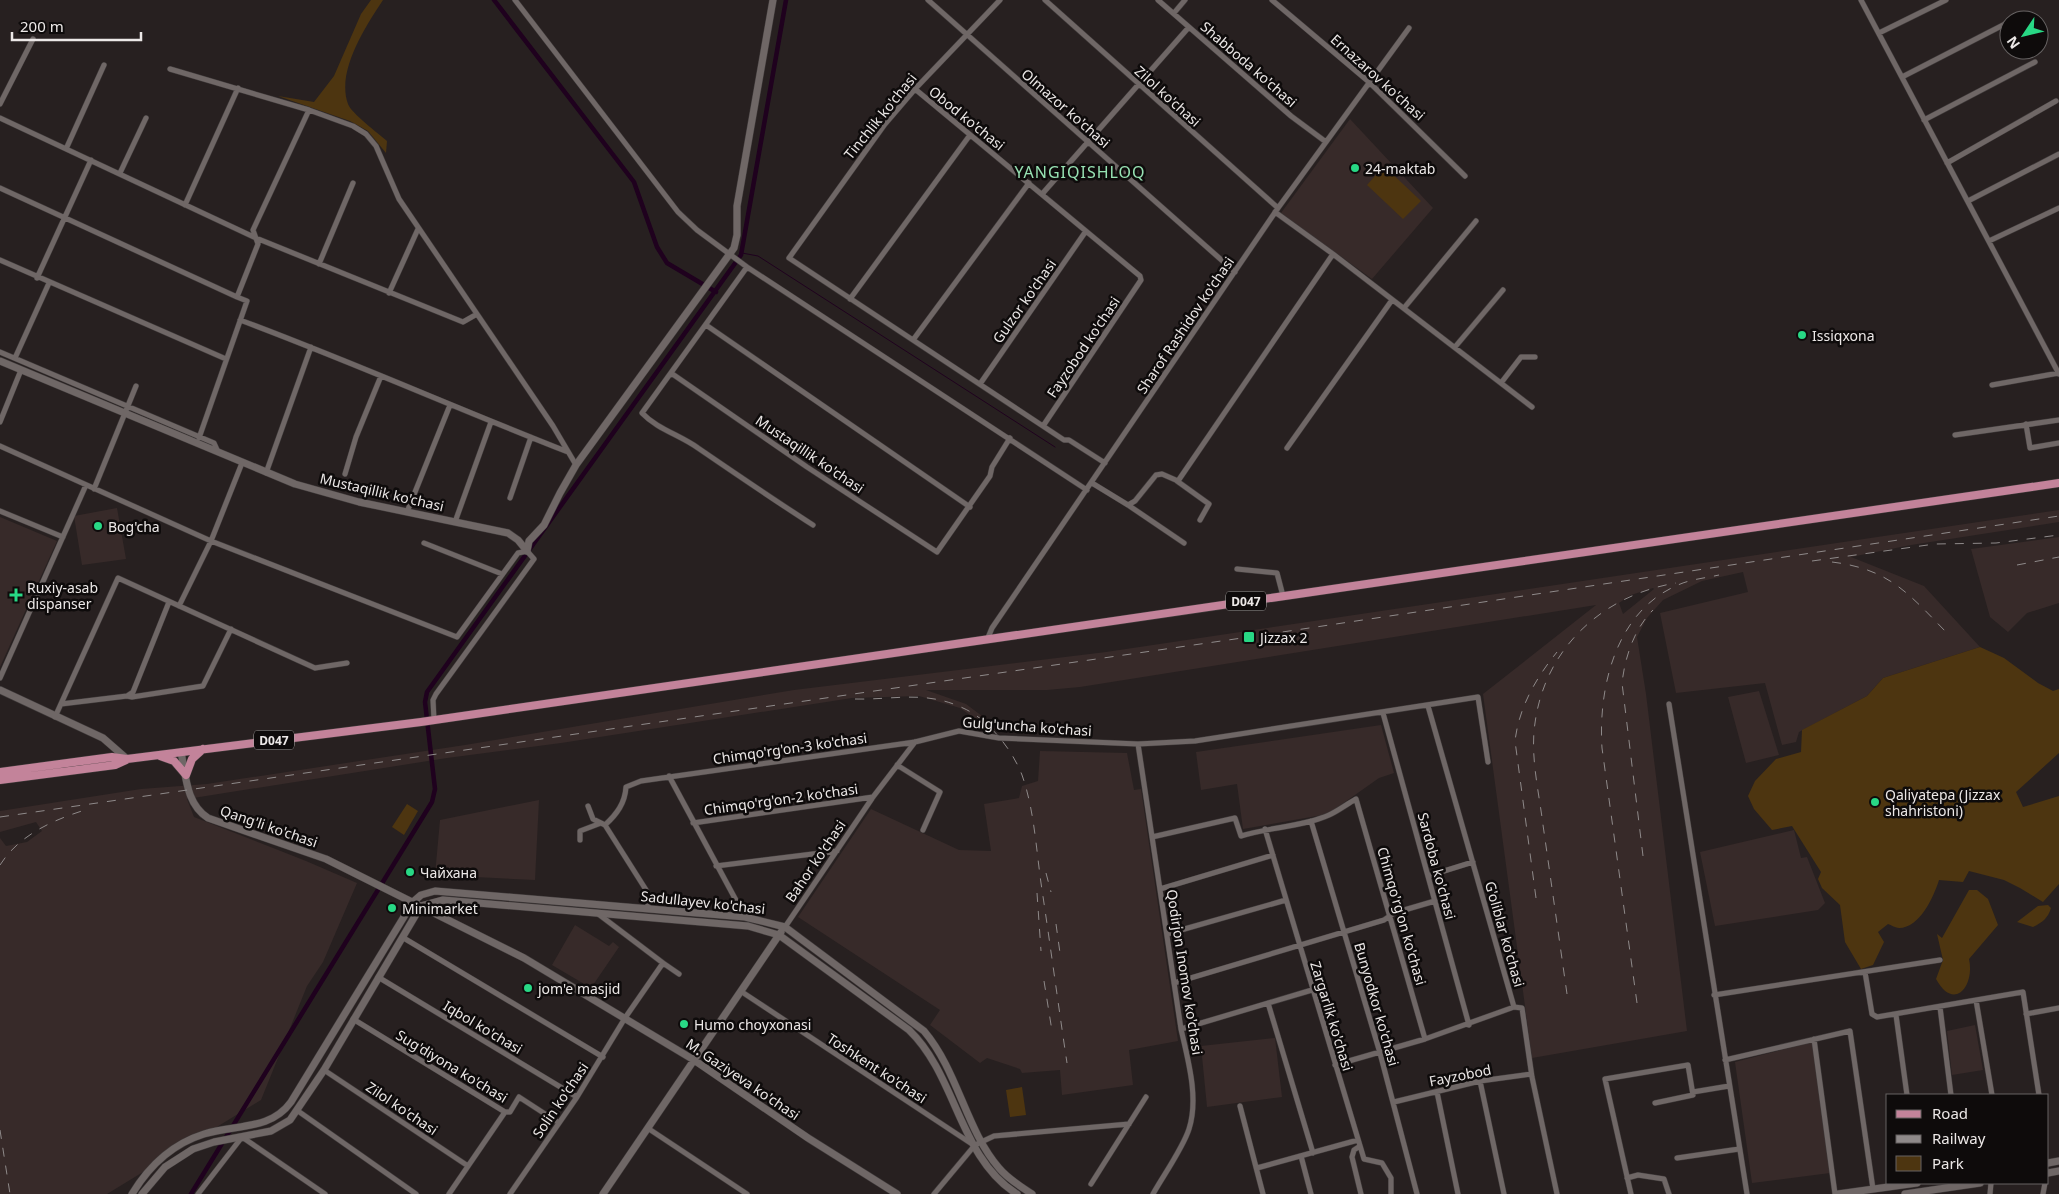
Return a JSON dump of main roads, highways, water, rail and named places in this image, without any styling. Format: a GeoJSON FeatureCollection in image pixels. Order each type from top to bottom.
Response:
{"type":"FeatureCollection","features":[{"type":"Feature","properties":{"kind":"main road","name":"Mustaqillik ko'chasi"},"geometry":{"type":"LineString","coordinates":[[0,361],[295,484],[359,502],[508,533],[518,540],[527,551],[529,541],[544,525],[576,465],[734,248],[737,235],[737,206],[773,0]]}},
{"type":"Feature","properties":{"kind":"main road","name":"D047"},"geometry":{"type":"LineString","coordinates":[[0,772],[112,757],[127,759],[422,722],[2059,483]]}},
{"type":"Feature","properties":{"kind":"main road"},"geometry":{"type":"LineString","coordinates":[[0,690],[103,738],[127,759]]}},
{"type":"Feature","properties":{"kind":"main road"},"geometry":{"type":"LineString","coordinates":[[156,755],[174,761],[186,775],[192,759],[204,749]]}},
{"type":"Feature","properties":{"kind":"main road","name":"Qang'li ko'chasi"},"geometry":{"type":"LineString","coordinates":[[181,752],[194,805],[208,818],[311,853],[388,890]]}},
{"type":"Feature","properties":{"kind":"main road","name":"D047"},"geometry":{"type":"LineString","coordinates":[[0,780],[115,765],[127,759]]}},
{"type":"Feature","properties":{"kind":"main road","name":"M. Gaziyeva ko'chasi"},"geometry":{"type":"LineString","coordinates":[[388,890],[524,958],[625,1018],[694,1060],[808,1138],[897,1194]]}},
{"type":"Feature","properties":{"kind":"main road","name":"Sadullayev ko'chasi"},"geometry":{"type":"LineString","coordinates":[[413,902],[421,895],[436,891],[744,917],[785,927],[924,1031],[946,1066],[994,1162],[1004,1174],[1032,1194]]}},
{"type":"Feature","properties":{"kind":"main road"},"geometry":{"type":"LineString","coordinates":[[142,1194],[156,1176],[174,1160],[193,1149],[214,1142],[276,1130],[285,1124],[298,1111],[324,1070],[420,906],[444,900],[748,926],[779,935],[903,1025],[921,1041],[937,1067],[975,1145],[991,1171],[1017,1194]]}},
{"type":"Feature","properties":{"kind":"main road"},"geometry":{"type":"LineString","coordinates":[[132,1194],[149,1170],[169,1152],[192,1139],[271,1120],[289,1106],[413,902]]}},
{"type":"Feature","properties":{"kind":"main road","name":"Bahor ko'chasi"},"geometry":{"type":"LineString","coordinates":[[603,1194],[785,927]]}},
{"type":"Feature","properties":{"kind":"main road"},"geometry":{"type":"LineString","coordinates":[[1836,1194],[1910,1184]]}},
{"type":"Feature","properties":{"kind":"main road"},"geometry":{"type":"LineString","coordinates":[[1905,1194],[1974,1184]]}},
{"type":"Feature","properties":{"kind":"waterway"},"geometry":{"type":"LineString","coordinates":[[494,0],[634,182],[657,247],[667,263],[716,292]]}},
{"type":"Feature","properties":{"kind":"waterway"},"geometry":{"type":"LineString","coordinates":[[191,1194],[432,802],[435,789],[425,702],[427,692],[741,255],[786,0]]}},
{"type":"Feature","properties":{"kind":"waterway"},"geometry":{"type":"LineString","coordinates":[[742,253],[758,256],[1055,447]]}},
{"type":"Feature","properties":{"kind":"railway"},"geometry":{"type":"LineString","coordinates":[[0,817],[1249,637],[2059,516]]}},
{"type":"Feature","properties":{"kind":"railway"},"geometry":{"type":"LineString","coordinates":[[1812,561],[1935,544],[1996,543],[2059,535]]}},
{"type":"Feature","properties":{"kind":"railway"},"geometry":{"type":"LineString","coordinates":[[2017,565],[2059,557]]}},
{"type":"Feature","properties":{"kind":"railway"},"geometry":{"type":"LineString","coordinates":[[1832,562],[1852,565],[1883,577],[1908,595],[1946,632]]}},
{"type":"Feature","properties":{"kind":"railway"},"geometry":{"type":"LineString","coordinates":[[1637,1003],[1602,748],[1603,700],[1615,653],[1639,613],[1657,597],[1678,585],[1719,575]]}},
{"type":"Feature","properties":{"kind":"railway"},"geometry":{"type":"LineString","coordinates":[[1567,994],[1534,761],[1535,723],[1541,696],[1551,671],[1565,649],[1582,629],[1602,613],[1625,599],[1649,589],[1676,583]]}},
{"type":"Feature","properties":{"kind":"railway"},"geometry":{"type":"LineString","coordinates":[[1643,856],[1622,683],[1625,663],[1632,644],[1641,626],[1653,610]]}},
{"type":"Feature","properties":{"kind":"railway"},"geometry":{"type":"LineString","coordinates":[[1536,898],[1515,741],[1520,716],[1530,694],[1542,672],[1557,652]]}},
{"type":"Feature","properties":{"kind":"railway"},"geometry":{"type":"LineString","coordinates":[[855,699],[909,697],[949,702],[972,713],[990,727],[1006,745],[1018,765],[1026,788],[1032,815],[1067,1063]]}},
{"type":"Feature","properties":{"kind":"railway"},"geometry":{"type":"LineString","coordinates":[[0,865],[8,854],[27,837],[49,824],[85,810]]}},
{"type":"Feature","properties":{"kind":"railway"},"geometry":{"type":"LineString","coordinates":[[1046,873],[1051,892]]}},
{"type":"Feature","properties":{"kind":"railway"},"geometry":{"type":"LineString","coordinates":[[1037,893],[1041,951]]}},
{"type":"Feature","properties":{"kind":"railway"},"geometry":{"type":"LineString","coordinates":[[1056,924],[1060,953]]}},
{"type":"Feature","properties":{"kind":"railway"},"geometry":{"type":"LineString","coordinates":[[1044,981],[1052,1031]]}},
{"type":"Feature","properties":{"kind":"railway"},"geometry":{"type":"LineString","coordinates":[[0,1130],[10,1194]]}},
{"type":"Feature","properties":{"kind":"place","name":"24-maktab"},"geometry":{"type":"Point","coordinates":[1355,168]}},
{"type":"Feature","properties":{"kind":"place","name":"Issiqxona"},"geometry":{"type":"Point","coordinates":[1802,335]}},
{"type":"Feature","properties":{"kind":"place","name":"Bog'cha"},"geometry":{"type":"Point","coordinates":[98,526]}},
{"type":"Feature","properties":{"kind":"place","name":"Ruxiy-asab dispanser"},"geometry":{"type":"Point","coordinates":[16,595]}},
{"type":"Feature","properties":{"kind":"place","name":"Jizzax 2"},"geometry":{"type":"Point","coordinates":[1249,637]}},
{"type":"Feature","properties":{"kind":"place","name":"Qaliyatepa (Jizzax shahristoni)"},"geometry":{"type":"Point","coordinates":[1875,802]}},
{"type":"Feature","properties":{"kind":"place","name":"Чайхана"},"geometry":{"type":"Point","coordinates":[410,872]}},
{"type":"Feature","properties":{"kind":"place","name":"Minimarket"},"geometry":{"type":"Point","coordinates":[392,908]}},
{"type":"Feature","properties":{"kind":"place","name":"jom'e masjid"},"geometry":{"type":"Point","coordinates":[528,988]}},
{"type":"Feature","properties":{"kind":"place","name":"Humo choyxonasi"},"geometry":{"type":"Point","coordinates":[684,1024]}},
{"type":"Feature","properties":{"kind":"district","name":"YANGIQISHLOQ"},"geometry":{"type":"Point","coordinates":[1080,172]}}]}
